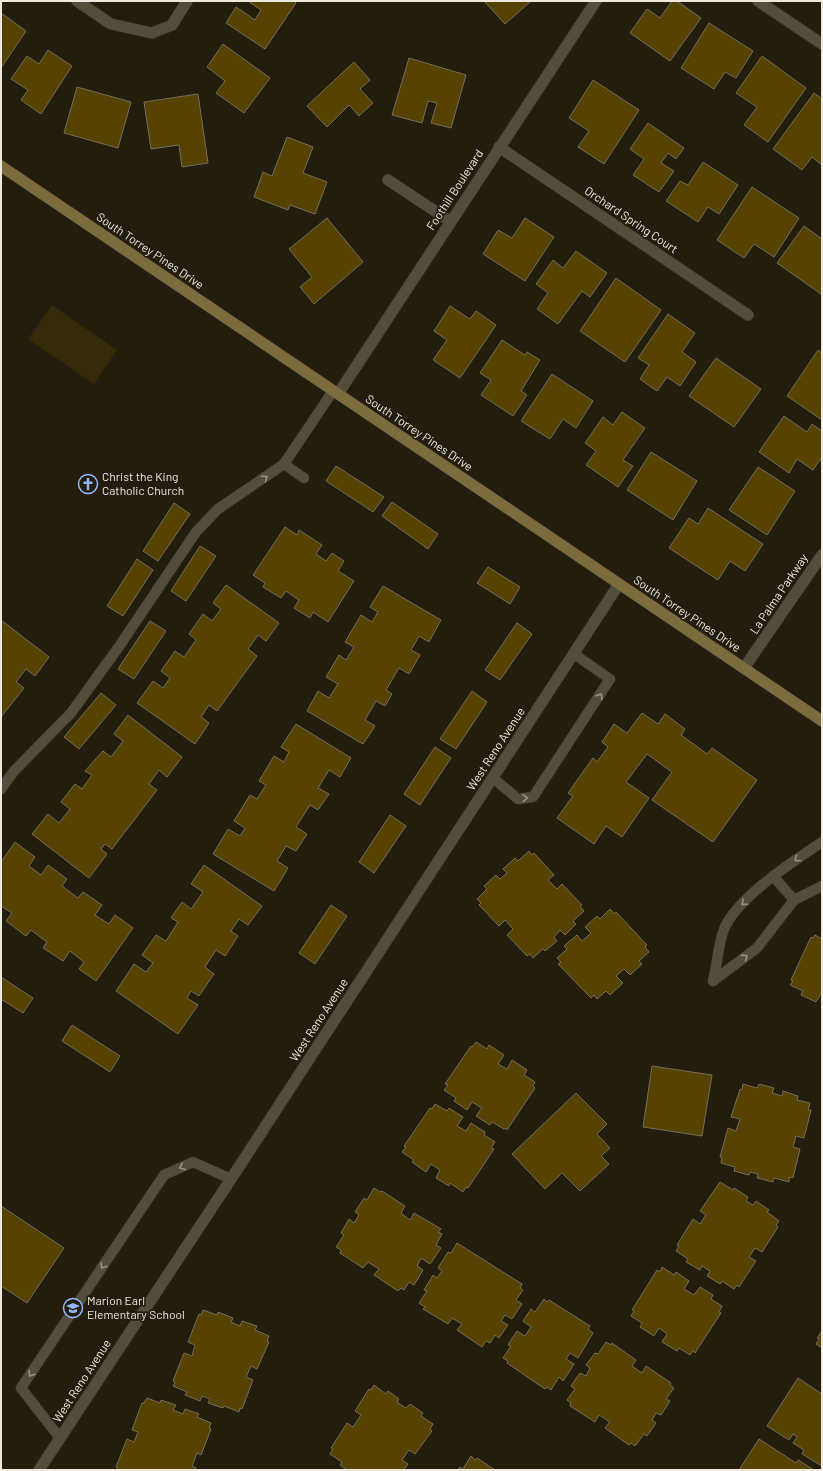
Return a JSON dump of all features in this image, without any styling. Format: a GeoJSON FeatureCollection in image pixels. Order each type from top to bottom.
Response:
{"type":"FeatureCollection","features":[{"type":"Feature","properties":{"kind":"main road","name":"South Torrey Pines Drive"},"geometry":{"type":"LineString","coordinates":[[1,166],[822,721]]}},
{"type":"Feature","properties":{"kind":"street"},"geometry":{"type":"LineString","coordinates":[[77,1],[111,24],[152,33],[172,25],[188,1]]}},
{"type":"Feature","properties":{"kind":"street","name":"Foothill Boulevard"},"geometry":{"type":"LineString","coordinates":[[335,392],[450,222],[596,1]]}},
{"type":"Feature","properties":{"kind":"street"},"geometry":{"type":"LineString","coordinates":[[758,1],[822,44]]}},
{"type":"Feature","properties":{"kind":"street","name":"Orchard Spring Court"},"geometry":{"type":"LineString","coordinates":[[499,147],[748,315]]}},
{"type":"Feature","properties":{"kind":"street"},"geometry":{"type":"LineString","coordinates":[[388,180],[450,222]]}},
{"type":"Feature","properties":{"kind":"street","name":"La Palma Parkway"},"geometry":{"type":"LineString","coordinates":[[744,668],[822,555]]}},
{"type":"Feature","properties":{"kind":"street","name":"West Reno Avenue"},"geometry":{"type":"LineString","coordinates":[[39,1470],[231,1179],[619,584]]}},
{"type":"Feature","properties":{"kind":"lane"},"geometry":{"type":"LineString","coordinates":[[1,789],[14,771],[71,713],[118,648],[196,532],[218,509],[284,464],[335,392]]}},
{"type":"Feature","properties":{"kind":"lane"},"geometry":{"type":"LineString","coordinates":[[284,464],[304,478]]}},
{"type":"Feature","properties":{"kind":"lane"},"geometry":{"type":"LineString","coordinates":[[493,778],[518,799],[533,797],[594,704],[610,679],[574,654]]}},
{"type":"Feature","properties":{"kind":"lane"},"geometry":{"type":"LineString","coordinates":[[822,842],[773,876],[737,909],[723,931],[714,980],[757,948],[794,900],[822,886]]}},
{"type":"Feature","properties":{"kind":"lane"},"geometry":{"type":"LineString","coordinates":[[773,876],[794,900]]}},
{"type":"Feature","properties":{"kind":"lane"},"geometry":{"type":"LineString","coordinates":[[60,1438],[21,1388],[164,1175],[193,1162],[231,1179]]}},
{"type":"Feature","properties":{"kind":"shaded area"},"geometry":{"type":"Polygon","coordinates":[[[52,305],[117,350],[94,384],[28,339],[52,305]]]}},
{"type":"Feature","properties":{"kind":"building"},"geometry":{"type":"Polygon","coordinates":[[[248,1],[293,1],[296,3],[265,49],[226,23],[236,7],[255,20],[261,10],[248,1]]]}},
{"type":"Feature","properties":{"kind":"building"},"geometry":{"type":"Polygon","coordinates":[[[484,1],[531,1],[505,24],[484,1]]]}},
{"type":"Feature","properties":{"kind":"building"},"geometry":{"type":"Polygon","coordinates":[[[672,1],[677,1],[701,18],[670,61],[630,33],[647,9],[660,18],[672,1]]]}},
{"type":"Feature","properties":{"kind":"building"},"geometry":{"type":"Polygon","coordinates":[[[1,13],[26,31],[1,68],[1,13]]]}},
{"type":"Feature","properties":{"kind":"building"},"geometry":{"type":"Polygon","coordinates":[[[709,23],[753,51],[736,78],[725,72],[714,89],[681,68],[709,23]]]}},
{"type":"Feature","properties":{"kind":"building"},"geometry":{"type":"Polygon","coordinates":[[[223,44],[270,78],[244,113],[216,93],[225,81],[207,67],[223,44]]]}},
{"type":"Feature","properties":{"kind":"building"},"geometry":{"type":"Polygon","coordinates":[[[48,50],[72,66],[41,114],[21,100],[28,90],[11,79],[27,56],[39,64],[48,50]]]}},
{"type":"Feature","properties":{"kind":"building"},"geometry":{"type":"Polygon","coordinates":[[[762,56],[806,88],[768,142],[744,125],[757,107],[736,93],[762,56]]]}},
{"type":"Feature","properties":{"kind":"building"},"geometry":{"type":"Polygon","coordinates":[[[409,58],[466,75],[451,128],[431,123],[437,103],[428,101],[422,123],[392,115],[409,58]]]}},
{"type":"Feature","properties":{"kind":"building"},"geometry":{"type":"Polygon","coordinates":[[[354,62],[370,80],[360,89],[373,103],[359,116],[349,105],[327,127],[307,106],[354,62]]]}},
{"type":"Feature","properties":{"kind":"building"},"geometry":{"type":"Polygon","coordinates":[[[593,80],[639,110],[604,164],[578,147],[589,131],[569,118],[593,80]]]}},
{"type":"Feature","properties":{"kind":"building"},"geometry":{"type":"Polygon","coordinates":[[[77,87],[131,102],[118,148],[64,133],[77,87]]]}},
{"type":"Feature","properties":{"kind":"building"},"geometry":{"type":"Polygon","coordinates":[[[814,93],[822,99],[822,165],[812,157],[802,170],[773,149],[814,93]]]}},
{"type":"Feature","properties":{"kind":"building"},"geometry":{"type":"Polygon","coordinates":[[[198,94],[208,163],[182,167],[179,145],[151,149],[144,102],[198,94]]]}},
{"type":"Feature","properties":{"kind":"building"},"geometry":{"type":"Polygon","coordinates":[[[648,123],[684,148],[676,159],[668,153],[661,163],[674,171],[659,192],[633,175],[644,159],[630,149],[648,123]]]}},
{"type":"Feature","properties":{"kind":"building"},"geometry":{"type":"Polygon","coordinates":[[[287,137],[313,147],[303,173],[327,182],[315,214],[290,205],[288,210],[254,197],[263,172],[272,176],[287,137]]]}},
{"type":"Feature","properties":{"kind":"building"},"geometry":{"type":"Polygon","coordinates":[[[703,162],[738,185],[719,214],[708,207],[698,222],[666,201],[680,181],[688,185],[703,162]]]}},
{"type":"Feature","properties":{"kind":"building"},"geometry":{"type":"Polygon","coordinates":[[[752,187],[799,218],[774,257],[754,244],[744,258],[717,240],[752,187]]]}},
{"type":"Feature","properties":{"kind":"building"},"geometry":{"type":"Polygon","coordinates":[[[327,218],[363,262],[314,304],[300,287],[312,277],[289,249],[327,218]]]}},
{"type":"Feature","properties":{"kind":"building"},"geometry":{"type":"Polygon","coordinates":[[[525,218],[554,237],[525,281],[483,254],[498,230],[512,238],[525,218]]]}},
{"type":"Feature","properties":{"kind":"building"},"geometry":{"type":"Polygon","coordinates":[[[804,226],[822,239],[821,294],[777,263],[804,226]]]}},
{"type":"Feature","properties":{"kind":"building"},"geometry":{"type":"Polygon","coordinates":[[[576,251],[607,273],[590,297],[582,291],[558,324],[537,309],[548,293],[536,284],[553,260],[563,268],[576,251]]]}},
{"type":"Feature","properties":{"kind":"building"},"geometry":{"type":"Polygon","coordinates":[[[616,278],[661,310],[625,362],[580,331],[616,278]]]}},
{"type":"Feature","properties":{"kind":"building"},"geometry":{"type":"Polygon","coordinates":[[[450,306],[470,319],[476,311],[496,325],[460,378],[433,360],[447,340],[434,331],[450,306]]]}},
{"type":"Feature","properties":{"kind":"building"},"geometry":{"type":"Polygon","coordinates":[[[668,314],[695,333],[682,352],[696,362],[680,386],[667,377],[657,391],[640,379],[649,365],[638,358],[668,314]]]}},
{"type":"Feature","properties":{"kind":"building"},"geometry":{"type":"Polygon","coordinates":[[[502,340],[525,355],[527,352],[540,360],[521,391],[527,395],[513,416],[481,395],[491,380],[480,373],[502,340]]]}},
{"type":"Feature","properties":{"kind":"building"},"geometry":{"type":"Polygon","coordinates":[[[818,350],[822,353],[822,420],[787,396],[818,350]]]}},
{"type":"Feature","properties":{"kind":"building"},"geometry":{"type":"Polygon","coordinates":[[[716,358],[761,389],[734,427],[689,396],[716,358]]]}},
{"type":"Feature","properties":{"kind":"building"},"geometry":{"type":"Polygon","coordinates":[[[552,374],[593,401],[576,428],[563,419],[550,439],[521,421],[552,374]]]}},
{"type":"Feature","properties":{"kind":"building"},"geometry":{"type":"Polygon","coordinates":[[[622,412],[645,428],[623,460],[633,466],[618,487],[586,465],[596,451],[585,443],[603,417],[613,425],[622,412]]]}},
{"type":"Feature","properties":{"kind":"building"},"geometry":{"type":"Polygon","coordinates":[[[784,416],[807,432],[812,424],[822,431],[822,457],[813,470],[797,459],[789,473],[759,452],[784,416]]]}},
{"type":"Feature","properties":{"kind":"building"},"geometry":{"type":"Polygon","coordinates":[[[651,452],[697,481],[673,520],[627,490],[651,452]]]}},
{"type":"Feature","properties":{"kind":"building"},"geometry":{"type":"Polygon","coordinates":[[[336,466],[384,497],[373,512],[326,481],[336,466]]]}},
{"type":"Feature","properties":{"kind":"building"},"geometry":{"type":"Polygon","coordinates":[[[758,467],[795,491],[767,535],[729,510],[758,467]]]}},
{"type":"Feature","properties":{"kind":"building"},"geometry":{"type":"Polygon","coordinates":[[[392,502],[438,534],[428,549],[382,516],[392,502]]]}},
{"type":"Feature","properties":{"kind":"building"},"geometry":{"type":"Polygon","coordinates":[[[174,503],[190,514],[158,561],[143,551],[174,503]]]}},
{"type":"Feature","properties":{"kind":"building"},"geometry":{"type":"Polygon","coordinates":[[[708,508],[763,544],[745,571],[730,561],[718,580],[669,548],[689,518],[698,524],[708,508]]]}},
{"type":"Feature","properties":{"kind":"building"},"geometry":{"type":"Polygon","coordinates":[[[285,527],[297,535],[299,530],[322,545],[316,554],[326,561],[332,553],[344,561],[338,571],[354,581],[328,622],[313,612],[310,618],[294,608],[299,600],[286,591],[281,598],[263,587],[265,583],[253,575],[285,527]]]}},
{"type":"Feature","properties":{"kind":"building"},"geometry":{"type":"Polygon","coordinates":[[[200,546],[216,556],[186,601],[171,591],[200,546]]]}},
{"type":"Feature","properties":{"kind":"building"},"geometry":{"type":"Polygon","coordinates":[[[137,559],[153,570],[123,616],[107,606],[137,559]]]}},
{"type":"Feature","properties":{"kind":"building"},"geometry":{"type":"Polygon","coordinates":[[[488,567],[520,587],[510,604],[477,583],[488,567]]]}},
{"type":"Feature","properties":{"kind":"building"},"geometry":{"type":"Polygon","coordinates":[[[226,585],[279,623],[266,641],[258,635],[248,649],[257,656],[217,711],[209,705],[201,717],[209,723],[195,744],[137,703],[153,681],[163,688],[170,678],[161,671],[175,651],[184,657],[196,640],[189,634],[203,614],[212,621],[221,609],[213,603],[226,585]]]}},
{"type":"Feature","properties":{"kind":"building"},"geometry":{"type":"Polygon","coordinates":[[[383,586],[441,620],[429,642],[419,636],[411,650],[420,655],[409,674],[399,668],[386,690],[392,694],[385,706],[376,701],[365,720],[375,726],[363,744],[307,711],[318,691],[329,698],[338,684],[326,677],[339,655],[346,660],[354,647],[345,642],[361,615],[372,622],[378,612],[370,607],[383,586]]]}},
{"type":"Feature","properties":{"kind":"building"},"geometry":{"type":"Polygon","coordinates":[[[1,620],[49,657],[35,676],[26,669],[16,682],[24,688],[1,717],[1,620]]]}},
{"type":"Feature","properties":{"kind":"building"},"geometry":{"type":"Polygon","coordinates":[[[150,621],[166,631],[134,679],[118,669],[150,621]]]}},
{"type":"Feature","properties":{"kind":"building"},"geometry":{"type":"Polygon","coordinates":[[[517,623],[532,634],[500,680],[485,670],[517,623]]]}},
{"type":"Feature","properties":{"kind":"building"},"geometry":{"type":"Polygon","coordinates":[[[472,691],[487,702],[456,749],[440,739],[472,691]]]}},
{"type":"Feature","properties":{"kind":"building"},"geometry":{"type":"Polygon","coordinates":[[[101,693],[116,705],[79,749],[64,737],[101,693]]]}},
{"type":"Feature","properties":{"kind":"building"},"geometry":{"type":"Polygon","coordinates":[[[642,713],[658,724],[665,714],[685,729],[681,735],[707,754],[712,748],[757,780],[713,842],[652,800],[672,772],[647,754],[626,782],[649,798],[622,837],[606,826],[594,844],[557,818],[573,796],[568,793],[593,758],[597,762],[608,747],[602,742],[614,724],[627,733],[642,713]]]}},
{"type":"Feature","properties":{"kind":"building"},"geometry":{"type":"Polygon","coordinates":[[[128,715],[182,757],[167,777],[159,770],[149,784],[157,790],[112,849],[105,844],[101,849],[107,854],[89,878],[32,834],[48,814],[59,823],[70,809],[61,802],[75,784],[82,789],[92,775],[85,771],[103,751],[111,757],[123,741],[114,734],[128,715]]]}},
{"type":"Feature","properties":{"kind":"building"},"geometry":{"type":"Polygon","coordinates":[[[296,724],[351,758],[340,777],[329,770],[318,788],[329,794],[318,810],[310,805],[296,827],[307,834],[296,851],[286,846],[277,861],[288,868],[274,891],[213,854],[228,829],[240,836],[245,828],[234,821],[250,795],[257,799],[266,785],[259,781],[274,756],[284,762],[289,752],[281,747],[296,724]]]}},
{"type":"Feature","properties":{"kind":"building"},"geometry":{"type":"Polygon","coordinates":[[[435,747],[451,758],[420,805],[404,794],[435,747]]]}},
{"type":"Feature","properties":{"kind":"building"},"geometry":{"type":"Polygon","coordinates":[[[390,815],[406,826],[374,873],[359,862],[390,815]]]}},
{"type":"Feature","properties":{"kind":"building"},"geometry":{"type":"Polygon","coordinates":[[[15,842],[35,857],[29,866],[41,875],[48,865],[67,879],[62,886],[78,898],[83,892],[102,905],[95,915],[109,924],[115,915],[133,928],[96,981],[79,969],[84,962],[70,951],[63,961],[43,948],[47,942],[31,930],[26,936],[6,921],[12,913],[1,906],[1,862],[15,842]]]}},
{"type":"Feature","properties":{"kind":"building"},"geometry":{"type":"Polygon","coordinates":[[[529,851],[532,855],[534,853],[554,875],[548,880],[557,889],[562,884],[582,905],[580,906],[584,911],[573,921],[576,924],[565,935],[560,930],[554,937],[557,941],[545,951],[543,949],[533,958],[530,954],[527,956],[507,935],[513,929],[505,920],[499,926],[479,905],[481,903],[477,899],[487,889],[484,886],[496,875],[500,879],[507,873],[503,869],[515,858],[518,861],[529,851]]]}},
{"type":"Feature","properties":{"kind":"building"},"geometry":{"type":"Polygon","coordinates":[[[204,865],[262,906],[248,925],[239,919],[231,931],[238,936],[225,956],[216,950],[205,967],[214,974],[199,996],[191,991],[187,998],[198,1005],[178,1034],[116,991],[134,964],[146,972],[153,963],[142,955],[156,935],[166,941],[178,922],[171,918],[182,902],[191,909],[203,892],[191,884],[204,865]]]}},
{"type":"Feature","properties":{"kind":"building"},"geometry":{"type":"Polygon","coordinates":[[[331,905],[347,916],[315,964],[299,953],[331,905]]]}},
{"type":"Feature","properties":{"kind":"building"},"geometry":{"type":"Polygon","coordinates":[[[610,909],[614,914],[616,912],[647,945],[645,947],[649,952],[639,961],[642,964],[630,975],[624,969],[616,976],[623,983],[610,995],[606,991],[597,999],[594,995],[591,998],[558,964],[561,962],[557,958],[567,949],[564,946],[577,935],[582,941],[591,933],[585,927],[597,916],[600,919],[610,909]]]}},
{"type":"Feature","properties":{"kind":"building"},"geometry":{"type":"Polygon","coordinates":[[[815,935],[822,939],[822,994],[816,1002],[801,995],[803,991],[790,985],[811,937],[813,938],[815,935]]]}},
{"type":"Feature","properties":{"kind":"building"},"geometry":{"type":"Polygon","coordinates":[[[1,977],[33,998],[23,1013],[1,999],[1,977]]]}},
{"type":"Feature","properties":{"kind":"building"},"geometry":{"type":"Polygon","coordinates":[[[72,1025],[120,1056],[110,1072],[62,1041],[72,1025]]]}},
{"type":"Feature","properties":{"kind":"building"},"geometry":{"type":"Polygon","coordinates":[[[476,1042],[487,1049],[489,1045],[504,1055],[498,1064],[507,1069],[512,1060],[527,1070],[524,1075],[535,1082],[533,1086],[535,1088],[507,1130],[492,1122],[490,1125],[476,1116],[482,1108],[472,1102],[467,1110],[454,1101],[456,1098],[444,1090],[448,1085],[445,1084],[471,1046],[472,1047],[476,1042]]]}},
{"type":"Feature","properties":{"kind":"building"},"geometry":{"type":"Polygon","coordinates":[[[652,1066],[712,1075],[702,1136],[643,1127],[652,1066]]]}},
{"type":"Feature","properties":{"kind":"building"},"geometry":{"type":"Polygon","coordinates":[[[743,1084],[757,1088],[759,1084],[774,1088],[772,1093],[782,1096],[783,1091],[798,1096],[797,1100],[810,1103],[808,1110],[811,1110],[804,1138],[796,1136],[793,1147],[800,1149],[793,1178],[789,1177],[789,1182],[774,1178],[773,1182],[757,1178],[758,1174],[750,1172],[749,1175],[734,1171],[735,1167],[721,1163],[722,1157],[720,1157],[728,1128],[736,1131],[740,1119],[731,1117],[743,1084]]]}},
{"type":"Feature","properties":{"kind":"building"},"geometry":{"type":"Polygon","coordinates":[[[576,1093],[607,1124],[597,1134],[610,1148],[601,1156],[609,1164],[580,1191],[562,1173],[545,1189],[512,1154],[576,1093]]]}},
{"type":"Feature","properties":{"kind":"building"},"geometry":{"type":"Polygon","coordinates":[[[435,1104],[447,1111],[449,1108],[463,1117],[457,1126],[466,1131],[471,1123],[485,1132],[484,1135],[495,1142],[491,1148],[494,1149],[468,1188],[466,1187],[463,1192],[450,1183],[449,1186],[436,1178],[440,1170],[431,1164],[426,1172],[412,1162],[414,1160],[402,1152],[406,1147],[404,1146],[430,1108],[432,1109],[435,1104]]]}},
{"type":"Feature","properties":{"kind":"building"},"geometry":{"type":"Polygon","coordinates":[[[720,1182],[733,1190],[734,1188],[748,1197],[746,1201],[753,1205],[756,1201],[769,1210],[767,1212],[779,1221],[776,1225],[778,1227],[762,1252],[755,1248],[749,1257],[756,1261],[739,1287],[737,1285],[734,1289],[722,1281],[720,1284],[707,1276],[710,1271],[702,1266],[700,1270],[686,1262],[688,1259],[676,1251],[679,1246],[677,1245],[693,1219],[700,1224],[706,1215],[700,1211],[720,1182]]]}},
{"type":"Feature","properties":{"kind":"building"},"geometry":{"type":"Polygon","coordinates":[[[374,1188],[380,1192],[382,1191],[405,1206],[401,1213],[410,1220],[414,1213],[441,1229],[438,1232],[442,1234],[436,1245],[441,1248],[430,1264],[421,1258],[417,1266],[423,1270],[414,1285],[409,1282],[404,1290],[401,1288],[398,1291],[374,1275],[379,1269],[368,1262],[363,1268],[340,1253],[341,1250],[336,1247],[344,1235],[341,1233],[349,1219],[354,1223],[359,1215],[355,1212],[364,1198],[367,1200],[374,1188]]]}},
{"type":"Feature","properties":{"kind":"building"},"geometry":{"type":"Polygon","coordinates":[[[1,1206],[64,1248],[27,1303],[1,1286],[1,1206]]]}},
{"type":"Feature","properties":{"kind":"building"},"geometry":{"type":"Polygon","coordinates":[[[457,1243],[522,1284],[520,1288],[523,1290],[516,1300],[522,1304],[512,1319],[505,1315],[501,1321],[508,1325],[499,1338],[495,1335],[490,1343],[486,1341],[482,1347],[457,1330],[462,1324],[452,1318],[448,1324],[423,1309],[425,1307],[419,1303],[427,1291],[424,1290],[433,1275],[437,1278],[442,1271],[438,1268],[448,1252],[451,1253],[457,1243]]]}},
{"type":"Feature","properties":{"kind":"building"},"geometry":{"type":"Polygon","coordinates":[[[662,1267],[674,1275],[676,1272],[689,1281],[684,1289],[694,1295],[700,1287],[713,1295],[711,1299],[722,1306],[719,1312],[721,1313],[695,1353],[693,1351],[690,1355],[679,1348],[677,1351],[662,1342],[667,1334],[659,1328],[654,1336],[640,1327],[642,1323],[631,1316],[634,1311],[632,1310],[657,1270],[660,1272],[662,1267]]]}},
{"type":"Feature","properties":{"kind":"building"},"geometry":{"type":"Polygon","coordinates":[[[544,1299],[547,1302],[549,1300],[590,1326],[588,1329],[593,1333],[578,1358],[570,1353],[566,1359],[574,1364],[563,1381],[559,1377],[551,1390],[547,1387],[545,1389],[507,1363],[508,1361],[503,1358],[511,1346],[508,1345],[517,1331],[525,1336],[531,1327],[523,1321],[531,1309],[535,1312],[544,1299]]]}},
{"type":"Feature","properties":{"kind":"building"},"geometry":{"type":"Polygon","coordinates":[[[203,1310],[217,1315],[218,1312],[233,1318],[231,1322],[240,1326],[242,1321],[257,1326],[255,1330],[269,1336],[267,1341],[269,1342],[257,1369],[251,1366],[246,1377],[253,1380],[242,1409],[240,1408],[239,1412],[224,1406],[223,1408],[208,1403],[210,1399],[202,1396],[200,1401],[185,1395],[187,1392],[173,1386],[175,1382],[173,1381],[184,1353],[192,1356],[195,1345],[188,1342],[199,1314],[201,1315],[203,1310]]]}},
{"type":"Feature","properties":{"kind":"building"},"geometry":{"type":"Polygon","coordinates":[[[822,1331],[822,1348],[816,1344],[819,1339],[817,1338],[822,1331]]]}},
{"type":"Feature","properties":{"kind":"building"},"geometry":{"type":"Polygon","coordinates":[[[606,1342],[611,1345],[612,1343],[636,1360],[632,1366],[642,1373],[646,1366],[671,1383],[670,1385],[674,1388],[666,1399],[670,1401],[661,1415],[656,1413],[652,1420],[656,1423],[647,1436],[644,1434],[635,1446],[631,1443],[629,1445],[605,1428],[610,1422],[599,1415],[595,1422],[570,1406],[571,1403],[567,1400],[575,1389],[571,1386],[580,1373],[586,1376],[590,1368],[586,1365],[595,1353],[598,1354],[606,1342]]]}},
{"type":"Feature","properties":{"kind":"building"},"geometry":{"type":"Polygon","coordinates":[[[798,1378],[822,1394],[822,1466],[802,1454],[804,1450],[793,1443],[797,1437],[793,1434],[789,1440],[767,1426],[798,1378]]]}},
{"type":"Feature","properties":{"kind":"building"},"geometry":{"type":"Polygon","coordinates":[[[374,1385],[386,1394],[388,1391],[399,1399],[397,1402],[406,1408],[410,1404],[423,1413],[421,1416],[433,1424],[430,1429],[432,1431],[415,1454],[409,1450],[402,1460],[408,1464],[404,1470],[347,1470],[340,1465],[342,1462],[330,1454],[333,1449],[331,1448],[347,1423],[353,1427],[361,1415],[355,1411],[369,1389],[371,1390],[374,1385]]]}},
{"type":"Feature","properties":{"kind":"building"},"geometry":{"type":"Polygon","coordinates":[[[147,1398],[160,1403],[161,1400],[176,1405],[173,1410],[183,1414],[185,1409],[199,1414],[197,1417],[211,1423],[209,1428],[211,1429],[201,1455],[197,1453],[192,1466],[196,1468],[196,1470],[117,1470],[118,1468],[116,1467],[127,1439],[134,1442],[138,1432],[132,1430],[142,1403],[144,1403],[147,1398]]]}},
{"type":"Feature","properties":{"kind":"building"},"geometry":{"type":"Polygon","coordinates":[[[759,1439],[796,1463],[798,1460],[814,1470],[739,1470],[759,1439]]]}},
{"type":"Feature","properties":{"kind":"building"},"geometry":{"type":"Polygon","coordinates":[[[471,1456],[475,1460],[477,1458],[495,1470],[457,1470],[460,1467],[463,1469],[471,1456]]]}},
{"type":"Feature","properties":{"kind":"place","name":"Christ the King Catholic Church"},"geometry":{"type":"Point","coordinates":[88,484]}},
{"type":"Feature","properties":{"kind":"place","name":"Marion Earl Elementary School"},"geometry":{"type":"Point","coordinates":[73,1308]}}]}
